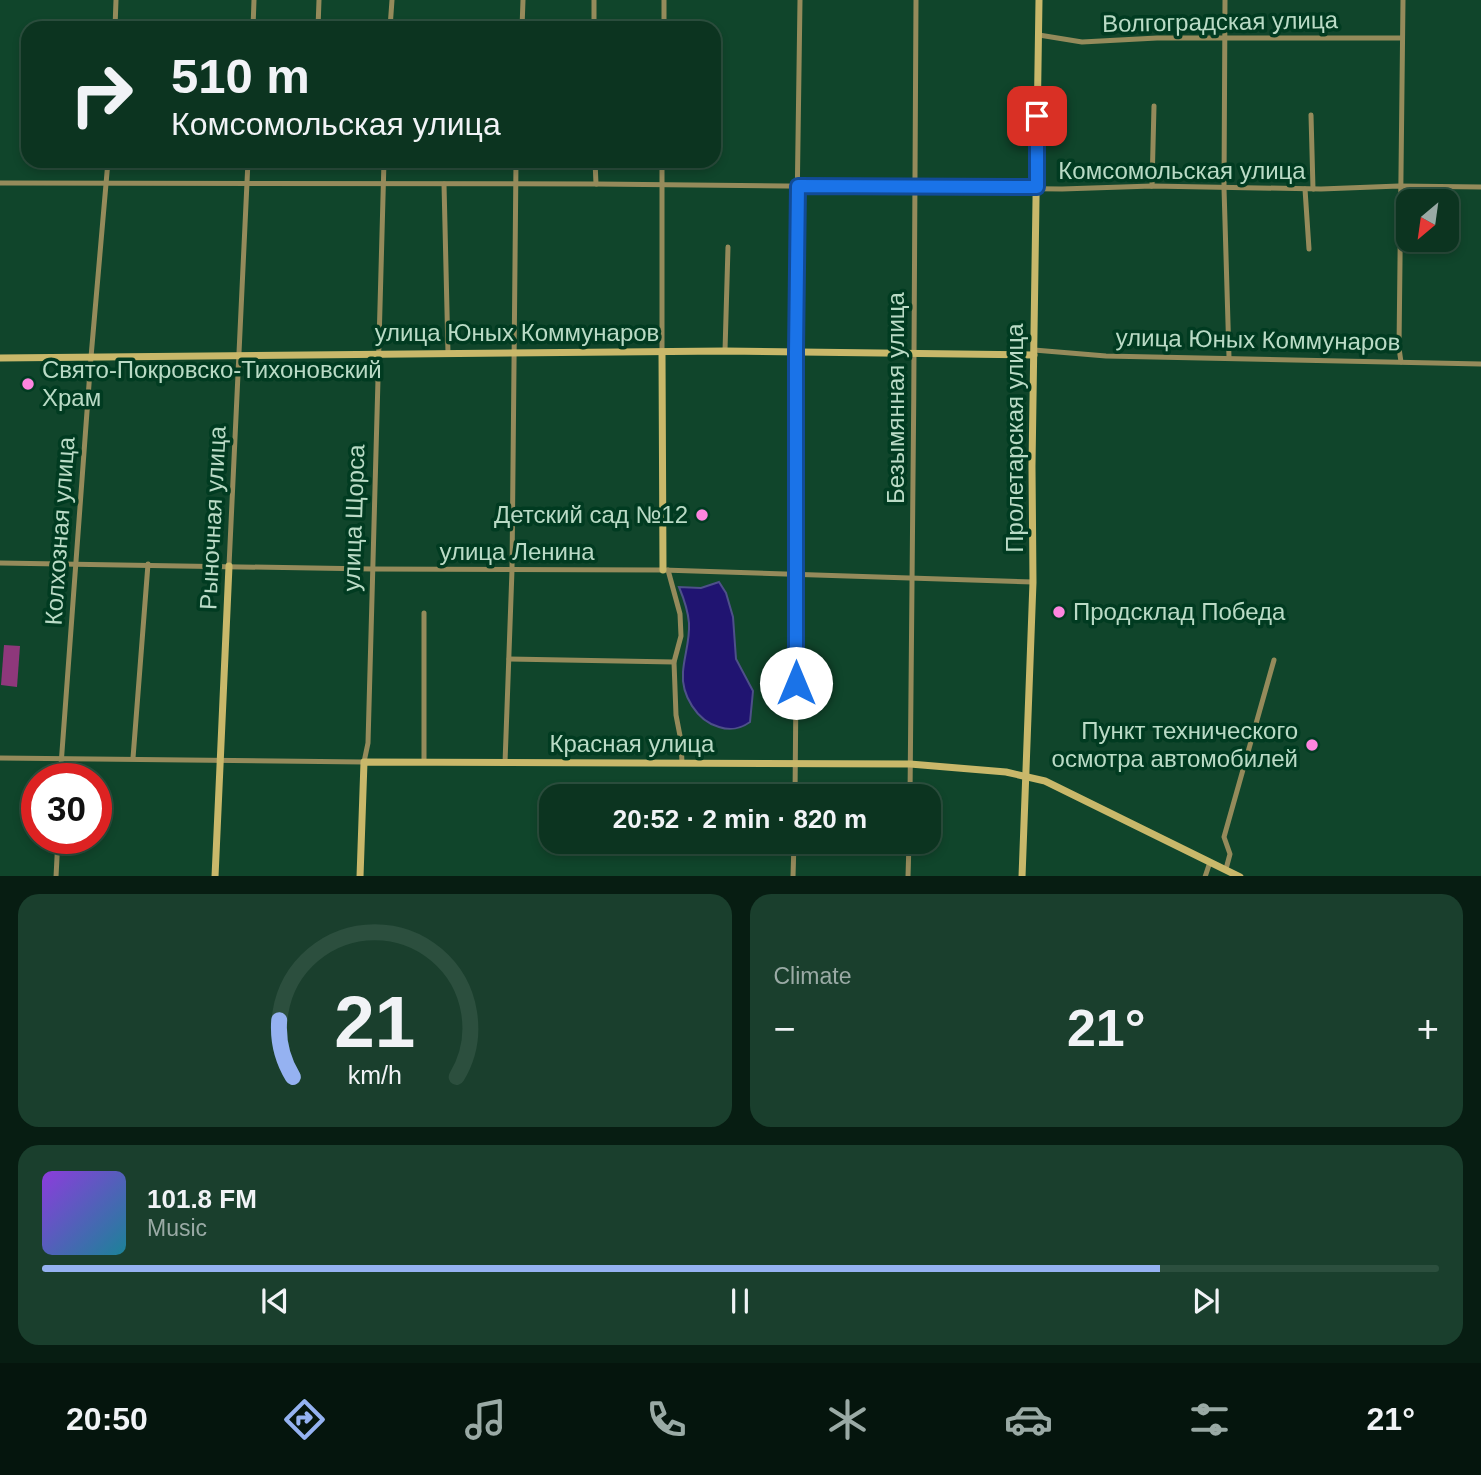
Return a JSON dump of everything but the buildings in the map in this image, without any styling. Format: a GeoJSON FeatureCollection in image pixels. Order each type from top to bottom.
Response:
{"type":"FeatureCollection","features":[{"type":"Feature","properties":{"kind":"street"},"geometry":{"type":"LineString","coordinates":[[115,21],[116,0]]}},
{"type":"Feature","properties":{"kind":"street"},"geometry":{"type":"LineString","coordinates":[[253,21],[254,0]]}},
{"type":"Feature","properties":{"kind":"street"},"geometry":{"type":"LineString","coordinates":[[318,21],[319,0]]}},
{"type":"Feature","properties":{"kind":"street"},"geometry":{"type":"LineString","coordinates":[[390,21],[392,0]]}},
{"type":"Feature","properties":{"kind":"street"},"geometry":{"type":"LineString","coordinates":[[522,21],[523,0]]}},
{"type":"Feature","properties":{"kind":"street"},"geometry":{"type":"LineString","coordinates":[[594,0],[594,21]]}},
{"type":"Feature","properties":{"kind":"street"},"geometry":{"type":"LineString","coordinates":[[663,21],[664,0]]}},
{"type":"Feature","properties":{"kind":"street"},"geometry":{"type":"LineString","coordinates":[[795,784],[800,0]]}},
{"type":"Feature","properties":{"kind":"street","name":"Безымянная улица"},"geometry":{"type":"LineString","coordinates":[[910,784],[914,578],[912,353],[916,0]]}},
{"type":"Feature","properties":{"kind":"street","name":"Пролетарская улица"},"geometry":{"type":"LineString","coordinates":[[1022,876],[1033,582],[1039,0]]}},
{"type":"Feature","properties":{"kind":"street"},"geometry":{"type":"LineString","coordinates":[[1225,0],[1224,188],[1229,357]]}},
{"type":"Feature","properties":{"kind":"street"},"geometry":{"type":"LineString","coordinates":[[1401,362],[1399,186],[1403,0]]}},
{"type":"Feature","properties":{"kind":"street","name":"Волгоградская улица"},"geometry":{"type":"LineString","coordinates":[[1039,35],[1082,42],[1226,38],[1402,38]]}},
{"type":"Feature","properties":{"kind":"street"},"geometry":{"type":"LineString","coordinates":[[1152,186],[1154,106]]}},
{"type":"Feature","properties":{"kind":"street"},"geometry":{"type":"LineString","coordinates":[[1311,115],[1313,189]]}},
{"type":"Feature","properties":{"kind":"street","name":"Колхозная улица"},"geometry":{"type":"LineString","coordinates":[[61,763],[90,357],[107,168]]}},
{"type":"Feature","properties":{"kind":"street","name":"Рыночная улица"},"geometry":{"type":"LineString","coordinates":[[215,876],[248,168]]}},
{"type":"Feature","properties":{"kind":"street","name":"улица Щорса"},"geometry":{"type":"LineString","coordinates":[[360,876],[364,762],[368,743],[384,168]]}},
{"type":"Feature","properties":{"kind":"street"},"geometry":{"type":"LineString","coordinates":[[505,763],[512,570],[516,168]]}},
{"type":"Feature","properties":{"kind":"street"},"geometry":{"type":"LineString","coordinates":[[595,168],[596,184]]}},
{"type":"Feature","properties":{"kind":"street"},"geometry":{"type":"LineString","coordinates":[[662,168],[666,570],[680,614],[681,636],[674,662],[676,715],[682,763]]}},
{"type":"Feature","properties":{"kind":"street","name":"Комсомольская улица"},"geometry":{"type":"LineString","coordinates":[[0,183],[661,184],[1062,189],[1152,186],[1305,189],[1481,187]]}},
{"type":"Feature","properties":{"kind":"street"},"geometry":{"type":"LineString","coordinates":[[444,184],[448,353]]}},
{"type":"Feature","properties":{"kind":"street"},"geometry":{"type":"LineString","coordinates":[[1305,189],[1309,249]]}},
{"type":"Feature","properties":{"kind":"street"},"geometry":{"type":"LineString","coordinates":[[725,351],[728,247]]}},
{"type":"Feature","properties":{"kind":"street","name":"улица Юных Коммунаров"},"geometry":{"type":"LineString","coordinates":[[0,358],[796,351],[1034,353],[1481,364]]}},
{"type":"Feature","properties":{"kind":"street","name":"улица Ленина"},"geometry":{"type":"LineString","coordinates":[[0,563],[666,570],[1033,582]]}},
{"type":"Feature","properties":{"kind":"street"},"geometry":{"type":"LineString","coordinates":[[133,758],[148,565]]}},
{"type":"Feature","properties":{"kind":"street"},"geometry":{"type":"LineString","coordinates":[[424,613],[424,762]]}},
{"type":"Feature","properties":{"kind":"street"},"geometry":{"type":"LineString","coordinates":[[509,659],[674,662]]}},
{"type":"Feature","properties":{"kind":"street"},"geometry":{"type":"LineString","coordinates":[[1226,869],[1230,854],[1224,837],[1274,660]]}},
{"type":"Feature","properties":{"kind":"street","name":"Красная улица"},"geometry":{"type":"LineString","coordinates":[[0,758],[910,764],[1027,775],[1045,781],[1238,876]]}},
{"type":"Feature","properties":{"kind":"street"},"geometry":{"type":"LineString","coordinates":[[56,876],[57,854]]}},
{"type":"Feature","properties":{"kind":"street"},"geometry":{"type":"LineString","coordinates":[[793,876],[794,854]]}},
{"type":"Feature","properties":{"kind":"street"},"geometry":{"type":"LineString","coordinates":[[908,876],[909,854]]}},
{"type":"Feature","properties":{"kind":"street"},"geometry":{"type":"LineString","coordinates":[[1205,876],[1210,862]]}},
{"type":"Feature","properties":{"kind":"shaded area"},"geometry":{"type":"Polygon","coordinates":[[[719,582],[726,593],[733,617],[736,659],[753,691],[750,722],[731,729],[711,724],[697,713],[688,698],[683,681],[689,623],[679,587],[701,588],[719,582]]]}},
{"type":"Feature","properties":{"kind":"shaded area"},"geometry":{"type":"Polygon","coordinates":[[[4,645],[20,646],[17,687],[1,685],[4,645]]]}},
{"type":"Feature","properties":{"kind":"place","name":"Свято-Покровско-Тихоновский Храм"},"geometry":{"type":"Point","coordinates":[28,384]}},
{"type":"Feature","properties":{"kind":"place","name":"Детский сад №12"},"geometry":{"type":"Point","coordinates":[702,515]}},
{"type":"Feature","properties":{"kind":"place","name":"Продсклад Победа"},"geometry":{"type":"Point","coordinates":[1059,612]}},
{"type":"Feature","properties":{"kind":"place","name":"Пункт технического осмотра автомобилей"},"geometry":{"type":"Point","coordinates":[1312,745]}},
{"type":"Feature","properties":{"kind":"route"},"geometry":{"type":"LineString","coordinates":[[796,683],[798,186],[1037,187],[1037,116]]}}]}
